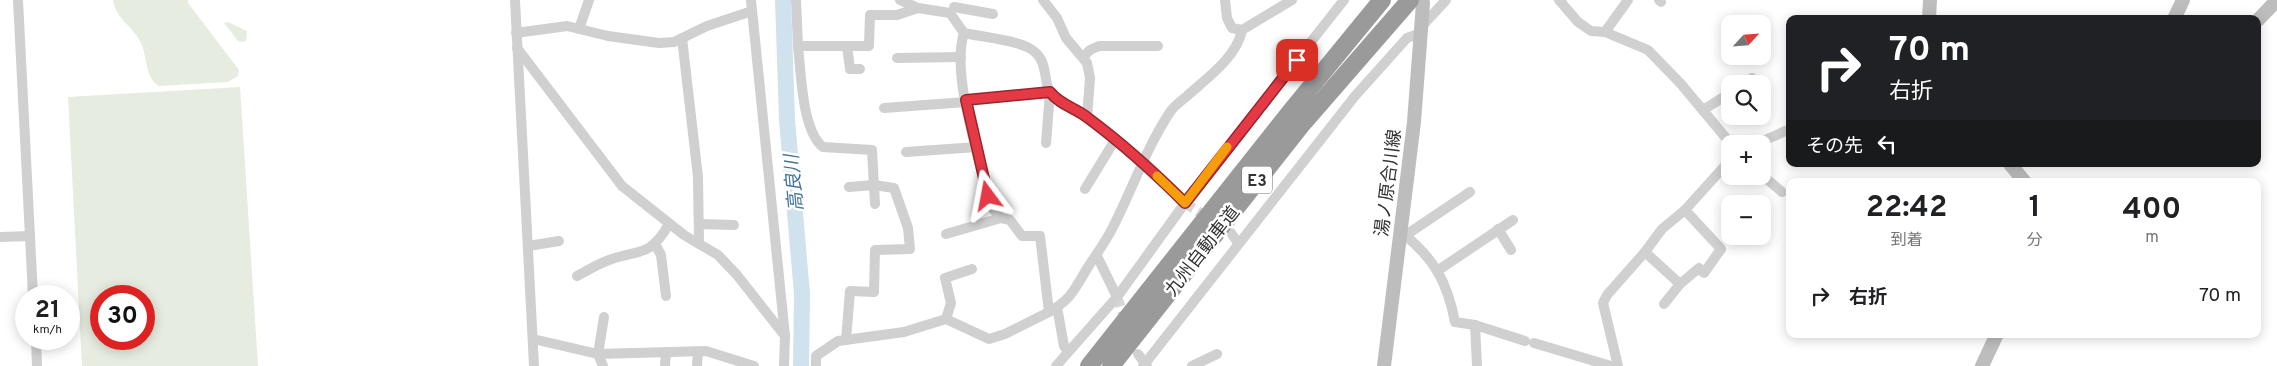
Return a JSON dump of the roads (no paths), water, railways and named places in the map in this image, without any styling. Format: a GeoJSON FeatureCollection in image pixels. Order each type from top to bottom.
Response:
{"type":"FeatureCollection","features":[{"type":"Feature","properties":{"kind":"highway","name":"九州自動車道"},"geometry":{"type":"LineString","coordinates":[[1089,366],[1291,110],[1382,0]]}},
{"type":"Feature","properties":{"kind":"highway","name":"九州自動車道"},"geometry":{"type":"LineString","coordinates":[[1111,366],[1303,123],[1416,2]]}},
{"type":"Feature","properties":{"kind":"main road"},"geometry":{"type":"LineString","coordinates":[[1929,15],[1930,0]]}},
{"type":"Feature","properties":{"kind":"main road"},"geometry":{"type":"LineString","coordinates":[[2176,15],[2183,0]]}},
{"type":"Feature","properties":{"kind":"main road"},"geometry":{"type":"LineString","coordinates":[[2261,17],[2277,0]]}},
{"type":"Feature","properties":{"kind":"main road","name":"湯ノ原合川線"},"geometry":{"type":"LineString","coordinates":[[1384,366],[1403,233],[1422,29],[1416,2]]}},
{"type":"Feature","properties":{"kind":"main road"},"geometry":{"type":"LineString","coordinates":[[2012,167],[2022,178]]}},
{"type":"Feature","properties":{"kind":"main road"},"geometry":{"type":"LineString","coordinates":[[1982,366],[1995,338]]}},
{"type":"Feature","properties":{"kind":"street"},"geometry":{"type":"LineString","coordinates":[[18,0],[32,285]]}},
{"type":"Feature","properties":{"kind":"street"},"geometry":{"type":"LineString","coordinates":[[515,0],[534,366]]}},
{"type":"Feature","properties":{"kind":"street"},"geometry":{"type":"LineString","coordinates":[[579,29],[589,0]]}},
{"type":"Feature","properties":{"kind":"street"},"geometry":{"type":"LineString","coordinates":[[751,0],[772,196],[777,277],[785,336],[784,366]]}},
{"type":"Feature","properties":{"kind":"street"},"geometry":{"type":"LineString","coordinates":[[796,0],[798,46],[806,108],[813,137],[824,147],[872,150],[874,204]]}},
{"type":"Feature","properties":{"kind":"street"},"geometry":{"type":"LineString","coordinates":[[900,0],[918,8],[950,13],[964,33],[1027,47],[1039,55],[1045,66],[1050,92],[1046,143]]}},
{"type":"Feature","properties":{"kind":"street"},"geometry":{"type":"LineString","coordinates":[[1043,0],[1057,18],[1066,38],[1083,58],[1090,78],[1087,116]]}},
{"type":"Feature","properties":{"kind":"street"},"geometry":{"type":"LineString","coordinates":[[1225,0],[1227,18],[1232,28],[1242,30],[1292,0]]}},
{"type":"Feature","properties":{"kind":"street"},"geometry":{"type":"LineString","coordinates":[[1056,366],[1117,297],[1185,203],[1344,0]]}},
{"type":"Feature","properties":{"kind":"street"},"geometry":{"type":"LineString","coordinates":[[1138,354],[1146,365],[1238,243],[1382,65],[1407,38],[1422,29],[1446,0]]}},
{"type":"Feature","properties":{"kind":"street"},"geometry":{"type":"LineString","coordinates":[[1559,0],[1591,31],[1605,32],[1648,50],[1681,84],[1724,135]]}},
{"type":"Feature","properties":{"kind":"street"},"geometry":{"type":"LineString","coordinates":[[1605,32],[1628,0]]}},
{"type":"Feature","properties":{"kind":"street"},"geometry":{"type":"LineString","coordinates":[[953,18],[955,4],[993,14]]}},
{"type":"Feature","properties":{"kind":"street"},"geometry":{"type":"LineString","coordinates":[[798,46],[869,46],[870,15],[897,15],[918,8]]}},
{"type":"Feature","properties":{"kind":"street"},"geometry":{"type":"LineString","coordinates":[[516,33],[567,26],[608,36],[659,43],[674,42],[707,26],[752,11]]}},
{"type":"Feature","properties":{"kind":"street"},"geometry":{"type":"LineString","coordinates":[[816,366],[816,356],[838,341],[904,332],[946,319],[989,339],[1005,334],[1053,310],[1073,294],[1097,256],[1114,226],[1143,161],[1171,110],[1221,65],[1240,38],[1242,30]]}},
{"type":"Feature","properties":{"kind":"street"},"geometry":{"type":"LineString","coordinates":[[964,33],[961,40],[961,82],[988,196],[993,209],[1001,218]]}},
{"type":"Feature","properties":{"kind":"street"},"geometry":{"type":"LineString","coordinates":[[682,38],[698,177],[699,244]]}},
{"type":"Feature","properties":{"kind":"street"},"geometry":{"type":"LineString","coordinates":[[847,46],[850,69],[860,69]]}},
{"type":"Feature","properties":{"kind":"street"},"geometry":{"type":"LineString","coordinates":[[1083,58],[1090,50],[1099,46],[1158,46]]}},
{"type":"Feature","properties":{"kind":"street"},"geometry":{"type":"LineString","coordinates":[[517,48],[622,186],[669,224],[718,255],[737,275],[785,336]]}},
{"type":"Feature","properties":{"kind":"street"},"geometry":{"type":"LineString","coordinates":[[897,58],[962,57]]}},
{"type":"Feature","properties":{"kind":"street"},"geometry":{"type":"LineString","coordinates":[[1050,92],[1056,100],[1087,116],[1143,161],[1185,203]]}},
{"type":"Feature","properties":{"kind":"street"},"geometry":{"type":"LineString","coordinates":[[884,108],[1050,92]]}},
{"type":"Feature","properties":{"kind":"street"},"geometry":{"type":"LineString","coordinates":[[1703,110],[1721,99]]}},
{"type":"Feature","properties":{"kind":"street"},"geometry":{"type":"LineString","coordinates":[[1771,137],[1786,131]]}},
{"type":"Feature","properties":{"kind":"street"},"geometry":{"type":"LineString","coordinates":[[1085,189],[1115,140]]}},
{"type":"Feature","properties":{"kind":"street"},"geometry":{"type":"LineString","coordinates":[[906,152],[977,147]]}},
{"type":"Feature","properties":{"kind":"street"},"geometry":{"type":"LineString","coordinates":[[1618,366],[1603,303],[1607,295],[1645,252],[1662,229],[1685,210],[1721,170]]}},
{"type":"Feature","properties":{"kind":"street"},"geometry":{"type":"LineString","coordinates":[[1771,182],[1782,192]]}},
{"type":"Feature","properties":{"kind":"street"},"geometry":{"type":"LineString","coordinates":[[846,340],[850,291],[874,292],[875,250],[910,250],[908,228],[894,188],[874,185],[849,187]]}},
{"type":"Feature","properties":{"kind":"street"},"geometry":{"type":"LineString","coordinates":[[1470,192],[1403,233],[1420,248],[1438,271],[1450,294],[1455,322],[1475,325],[1611,366]]}},
{"type":"Feature","properties":{"kind":"street"},"geometry":{"type":"LineString","coordinates":[[1664,304],[1680,284],[1699,268],[1704,273],[1721,249],[1685,210]]}},
{"type":"Feature","properties":{"kind":"street"},"geometry":{"type":"LineString","coordinates":[[946,234],[1001,218],[1010,220],[1022,236],[1040,236],[1053,310],[1064,346],[1068,352]]}},
{"type":"Feature","properties":{"kind":"street"},"geometry":{"type":"LineString","coordinates":[[1438,271],[1513,220]]}},
{"type":"Feature","properties":{"kind":"street"},"geometry":{"type":"LineString","coordinates":[[577,276],[608,260],[639,252],[655,244],[659,241],[669,224]]}},
{"type":"Feature","properties":{"kind":"street"},"geometry":{"type":"LineString","coordinates":[[699,224],[734,225]]}},
{"type":"Feature","properties":{"kind":"street"},"geometry":{"type":"LineString","coordinates":[[1498,229],[1511,250]]}},
{"type":"Feature","properties":{"kind":"street"},"geometry":{"type":"LineString","coordinates":[[1231,233],[1238,243]]}},
{"type":"Feature","properties":{"kind":"street"},"geometry":{"type":"LineString","coordinates":[[0,237],[30,236]]}},
{"type":"Feature","properties":{"kind":"street"},"geometry":{"type":"LineString","coordinates":[[528,246],[559,240]]}},
{"type":"Feature","properties":{"kind":"street"},"geometry":{"type":"LineString","coordinates":[[655,244],[661,255],[666,296]]}},
{"type":"Feature","properties":{"kind":"street"},"geometry":{"type":"LineString","coordinates":[[1645,252],[1680,284]]}},
{"type":"Feature","properties":{"kind":"street"},"geometry":{"type":"LineString","coordinates":[[1097,256],[1117,297]]}},
{"type":"Feature","properties":{"kind":"street"},"geometry":{"type":"LineString","coordinates":[[946,319],[951,303],[945,278],[972,269]]}},
{"type":"Feature","properties":{"kind":"street"},"geometry":{"type":"LineString","coordinates":[[603,366],[598,354],[604,317]]}},
{"type":"Feature","properties":{"kind":"street"},"geometry":{"type":"LineString","coordinates":[[1475,325],[1477,366]]}},
{"type":"Feature","properties":{"kind":"street"},"geometry":{"type":"LineString","coordinates":[[533,339],[598,354],[706,351],[754,366]]}},
{"type":"Feature","properties":{"kind":"street"},"geometry":{"type":"LineString","coordinates":[[36,350],[37,366]]}},
{"type":"Feature","properties":{"kind":"street"},"geometry":{"type":"LineString","coordinates":[[665,366],[666,352]]}},
{"type":"Feature","properties":{"kind":"street"},"geometry":{"type":"LineString","coordinates":[[697,366],[698,352]]}},
{"type":"Feature","properties":{"kind":"street"},"geometry":{"type":"LineString","coordinates":[[1192,366],[1217,354]]}},
{"type":"Feature","properties":{"kind":"waterway","name":"高良川"},"geometry":{"type":"LineString","coordinates":[[783,0],[787,120],[802,294],[801,366]]}},
{"type":"Feature","properties":{"kind":"tunnel"},"geometry":{"type":"LineString","coordinates":[[1185,203],[1211,220]]}},
{"type":"Feature","properties":{"kind":"tunnel"},"geometry":{"type":"LineString","coordinates":[[1117,297],[1126,322]]}}]}
